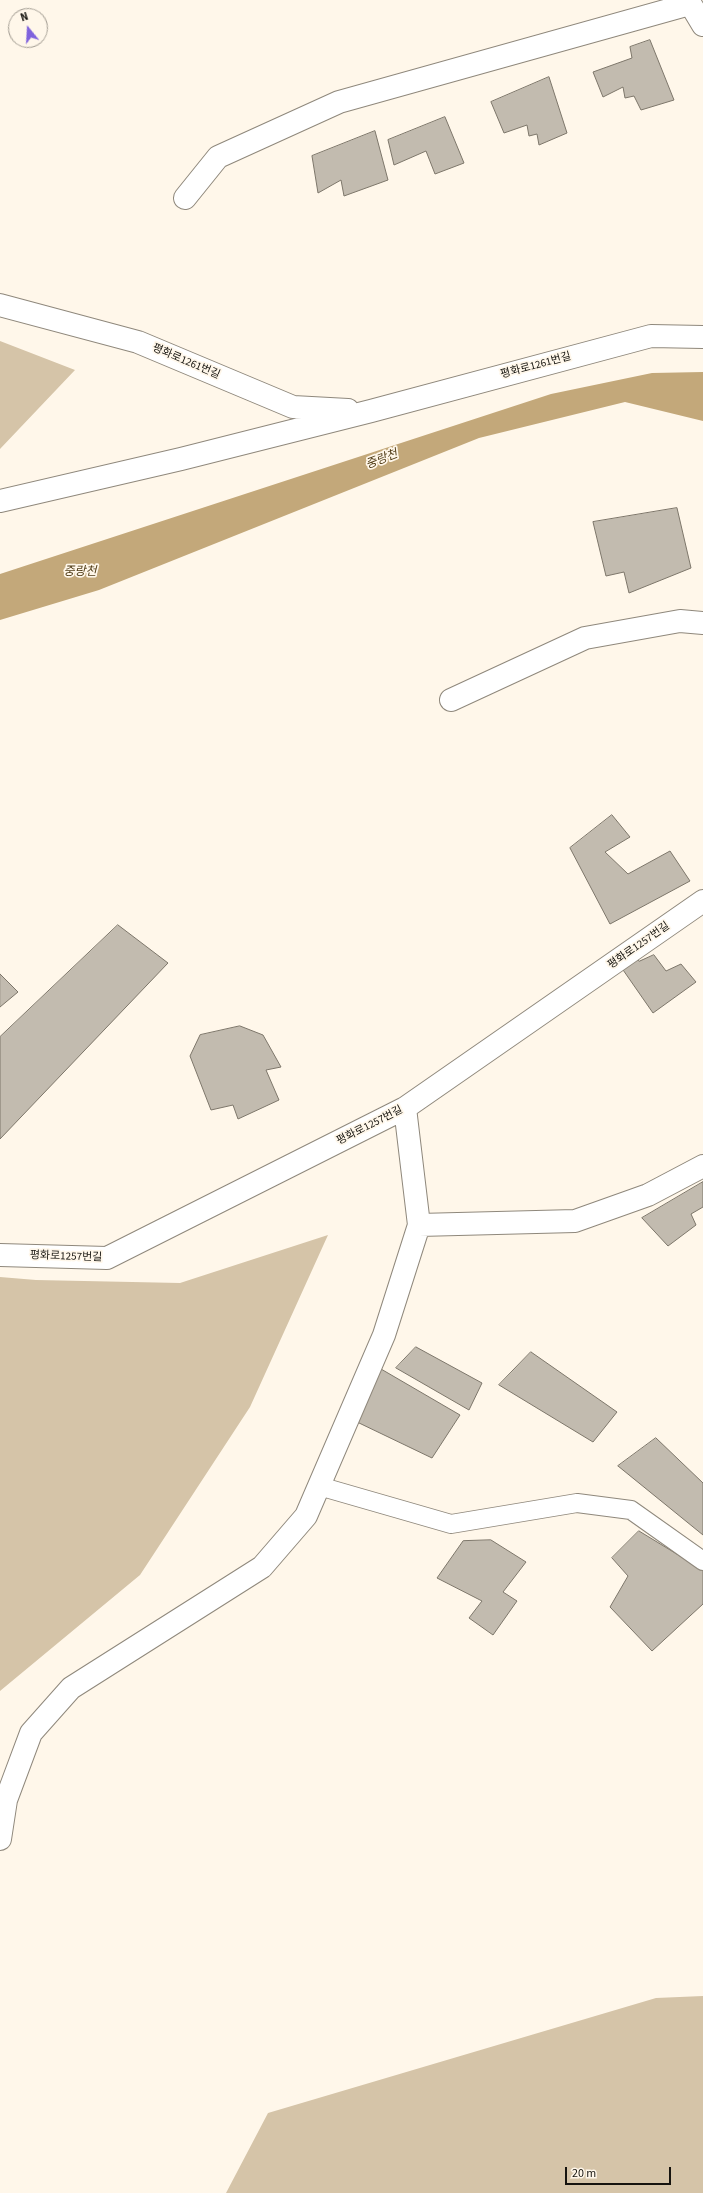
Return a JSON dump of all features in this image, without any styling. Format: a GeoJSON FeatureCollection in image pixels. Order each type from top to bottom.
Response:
{"type":"FeatureCollection","features":[{"type":"Feature","properties":{"kind":"street"},"geometry":{"type":"LineString","coordinates":[[185,198],[218,157],[339,102],[689,2],[703,25]]}},
{"type":"Feature","properties":{"kind":"street","name":"평화로1261번길"},"geometry":{"type":"LineString","coordinates":[[0,305],[138,342],[293,407],[372,411]]}},
{"type":"Feature","properties":{"kind":"street","name":"평화로1261번길"},"geometry":{"type":"LineString","coordinates":[[0,501],[182,459],[372,411],[651,336],[703,337]]}},
{"type":"Feature","properties":{"kind":"street"},"geometry":{"type":"LineString","coordinates":[[451,700],[585,638],[680,621],[703,623]]}},
{"type":"Feature","properties":{"kind":"street","name":"평화로1257번길"},"geometry":{"type":"LineString","coordinates":[[0,1255],[107,1258],[405,1108],[703,901]]}},
{"type":"Feature","properties":{"kind":"street"},"geometry":{"type":"LineString","coordinates":[[0,1840],[6,1800],[31,1733],[71,1688],[262,1566],[306,1516],[384,1335],[419,1225],[405,1108]]}},
{"type":"Feature","properties":{"kind":"street"},"geometry":{"type":"LineString","coordinates":[[419,1225],[574,1221],[648,1196],[703,1166]]}},
{"type":"Feature","properties":{"kind":"lane"},"geometry":{"type":"LineString","coordinates":[[319,1486],[451,1524],[576,1503],[631,1510],[703,1561]]}},
{"type":"Feature","properties":{"kind":"shaded area"},"geometry":{"type":"Polygon","coordinates":[[[0,341],[75,370],[0,449],[0,341]]]}},
{"type":"Feature","properties":{"kind":"shaded area"},"geometry":{"type":"Polygon","coordinates":[[[328,1235],[250,1407],[140,1575],[0,1691],[0,1277],[36,1280],[180,1283],[328,1235]]]}},
{"type":"Feature","properties":{"kind":"shaded area"},"geometry":{"type":"Polygon","coordinates":[[[703,1996],[703,2193],[226,2193],[268,2113],[656,1998],[703,1996]]]}},
{"type":"Feature","properties":{"kind":"water","name":"중랑천"},"geometry":{"type":"Polygon","coordinates":[[[703,372],[703,421],[625,402],[479,438],[99,590],[0,620],[0,574],[551,394],[652,373],[703,372]]]}},
{"type":"Feature","properties":{"kind":"building"},"geometry":{"type":"Polygon","coordinates":[[[650,40],[674,100],[641,110],[634,96],[625,98],[623,87],[603,97],[593,72],[632,58],[630,47],[650,40]]]}},
{"type":"Feature","properties":{"kind":"building"},"geometry":{"type":"Polygon","coordinates":[[[549,77],[567,133],[539,145],[537,134],[529,136],[527,125],[504,133],[491,102],[549,77]]]}},
{"type":"Feature","properties":{"kind":"building"},"geometry":{"type":"Polygon","coordinates":[[[445,117],[464,163],[435,174],[426,151],[394,165],[388,140],[445,117]]]}},
{"type":"Feature","properties":{"kind":"building"},"geometry":{"type":"Polygon","coordinates":[[[375,131],[388,180],[344,196],[341,180],[318,193],[312,156],[375,131]]]}},
{"type":"Feature","properties":{"kind":"building"},"geometry":{"type":"Polygon","coordinates":[[[677,508],[691,568],[629,593],[624,572],[606,576],[593,522],[677,508]]]}},
{"type":"Feature","properties":{"kind":"building"},"geometry":{"type":"Polygon","coordinates":[[[612,815],[630,837],[605,852],[628,874],[670,851],[690,881],[610,924],[570,848],[612,815]]]}},
{"type":"Feature","properties":{"kind":"building"},"geometry":{"type":"Polygon","coordinates":[[[118,925],[168,963],[0,1139],[0,1037],[118,925]]]}},
{"type":"Feature","properties":{"kind":"building"},"geometry":{"type":"Polygon","coordinates":[[[654,955],[666,971],[681,964],[696,982],[653,1013],[621,967],[634,957],[639,961],[654,955]]]}},
{"type":"Feature","properties":{"kind":"building"},"geometry":{"type":"Polygon","coordinates":[[[0,974],[18,992],[0,1007],[0,974]]]}},
{"type":"Feature","properties":{"kind":"building"},"geometry":{"type":"Polygon","coordinates":[[[240,1026],[263,1035],[281,1067],[266,1070],[279,1100],[238,1119],[233,1105],[211,1110],[190,1056],[200,1035],[240,1026]]]}},
{"type":"Feature","properties":{"kind":"building"},"geometry":{"type":"Polygon","coordinates":[[[703,1182],[703,1207],[691,1214],[696,1225],[668,1246],[642,1218],[703,1182]]]}},
{"type":"Feature","properties":{"kind":"building"},"geometry":{"type":"Polygon","coordinates":[[[416,1347],[482,1383],[469,1410],[396,1368],[416,1347]]]}},
{"type":"Feature","properties":{"kind":"building"},"geometry":{"type":"Polygon","coordinates":[[[531,1352],[617,1412],[593,1442],[499,1385],[531,1352]]]}},
{"type":"Feature","properties":{"kind":"building"},"geometry":{"type":"Polygon","coordinates":[[[381,1369],[460,1415],[432,1458],[357,1422],[381,1369]]]}},
{"type":"Feature","properties":{"kind":"building"},"geometry":{"type":"Polygon","coordinates":[[[656,1438],[703,1483],[703,1535],[618,1466],[656,1438]]]}},
{"type":"Feature","properties":{"kind":"building"},"geometry":{"type":"Polygon","coordinates":[[[639,1531],[703,1570],[703,1604],[652,1651],[610,1607],[628,1576],[612,1558],[639,1531]]]}},
{"type":"Feature","properties":{"kind":"building"},"geometry":{"type":"Polygon","coordinates":[[[491,1540],[526,1562],[503,1592],[517,1601],[493,1635],[469,1618],[482,1601],[437,1578],[463,1541],[491,1540]]]}}]}
